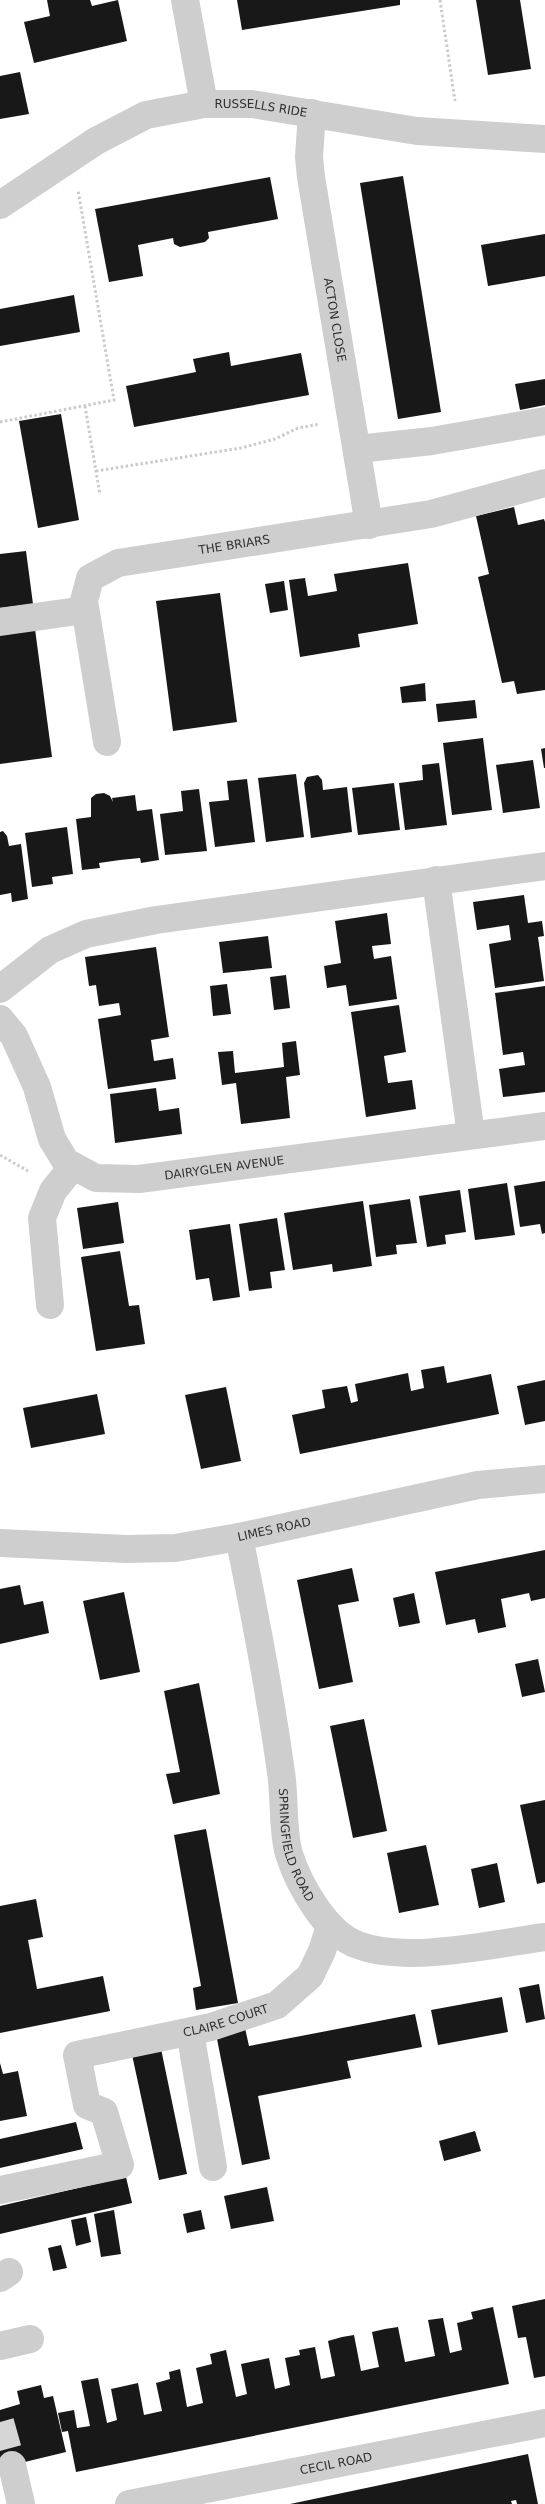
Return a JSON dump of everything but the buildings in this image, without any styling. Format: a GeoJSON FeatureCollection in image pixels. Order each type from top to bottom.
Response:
{"type":"FeatureCollection","features":[{"type":"Feature","properties":{"kind":"street"},"geometry":{"type":"LineString","coordinates":[[185,0],[204,104]]}},
{"type":"Feature","properties":{"kind":"street","name":"RUSSELLS RIDE"},"geometry":{"type":"LineString","coordinates":[[0,204],[68,159],[146,114],[204,104],[252,104],[417,131],[545,139]]}},
{"type":"Feature","properties":{"kind":"street","name":"ACTON CLOSE"},"geometry":{"type":"LineString","coordinates":[[312,113],[309,157],[311,177],[369,525]]}},
{"type":"Feature","properties":{"kind":"street"},"geometry":{"type":"LineString","coordinates":[[357,449],[432,441],[545,421]]}},
{"type":"Feature","properties":{"kind":"street","name":"THE BRIARS"},"geometry":{"type":"LineString","coordinates":[[107,742],[84,601],[90,578],[118,563],[431,514],[545,483]]}},
{"type":"Feature","properties":{"kind":"street"},"geometry":{"type":"LineString","coordinates":[[0,622],[85,610]]}},
{"type":"Feature","properties":{"kind":"street"},"geometry":{"type":"LineString","coordinates":[[0,989],[50,950],[86,934],[156,920],[545,866]]}},
{"type":"Feature","properties":{"kind":"street"},"geometry":{"type":"LineString","coordinates":[[436,880],[471,1135]]}},
{"type":"Feature","properties":{"kind":"street","name":"DAIRYGLEN AVENUE"},"geometry":{"type":"LineString","coordinates":[[0,1019],[14,1036],[37,1087],[52,1139],[66,1162],[96,1178],[139,1179],[545,1126]]}},
{"type":"Feature","properties":{"kind":"street"},"geometry":{"type":"LineString","coordinates":[[50,1305],[42,1218],[53,1191],[73,1166]]}},
{"type":"Feature","properties":{"kind":"street","name":"LIMES ROAD"},"geometry":{"type":"LineString","coordinates":[[0,1542],[126,1549],[175,1548],[239,1537],[478,1486],[545,1479]]}},
{"type":"Feature","properties":{"kind":"street","name":"SPRINGFIELD ROAD"},"geometry":{"type":"LineString","coordinates":[[239,1537],[281,1773],[289,1853],[307,1898],[330,1926],[357,1945],[396,1953],[459,1949],[545,1937]]}},
{"type":"Feature","properties":{"kind":"street","name":"CLAIRE COURT"},"geometry":{"type":"LineString","coordinates":[[0,2190],[120,2165],[104,2112],[87,2105],[77,2055],[102,2048],[178,2035],[244,2018],[276,2005],[310,1976],[322,1951],[330,1926]]}},
{"type":"Feature","properties":{"kind":"street"},"geometry":{"type":"LineString","coordinates":[[178,2035],[213,2167]]}},
{"type":"Feature","properties":{"kind":"street"},"geometry":{"type":"LineString","coordinates":[[0,2346],[30,2339]]}},
{"type":"Feature","properties":{"kind":"street","name":"CECIL ROAD"},"geometry":{"type":"LineString","coordinates":[[129,2504],[177,2500],[545,2423]]}},
{"type":"Feature","properties":{"kind":"street"},"geometry":{"type":"LineString","coordinates":[[12,2465],[21,2504]]}},
{"type":"Feature","properties":{"kind":"path"},"geometry":{"type":"LineString","coordinates":[[440,0],[453,76],[458,134]]}},
{"type":"Feature","properties":{"kind":"path"},"geometry":{"type":"LineString","coordinates":[[0,422],[114,400],[77,185],[68,159]]}},
{"type":"Feature","properties":{"kind":"path"},"geometry":{"type":"LineString","coordinates":[[85,406],[100,495]]}},
{"type":"Feature","properties":{"kind":"path"},"geometry":{"type":"LineString","coordinates":[[96,471],[241,448],[276,439],[298,428],[352,419]]}},
{"type":"Feature","properties":{"kind":"tunnel"},"geometry":{"type":"LineString","coordinates":[[0,2422],[12,2465]]}}]}
